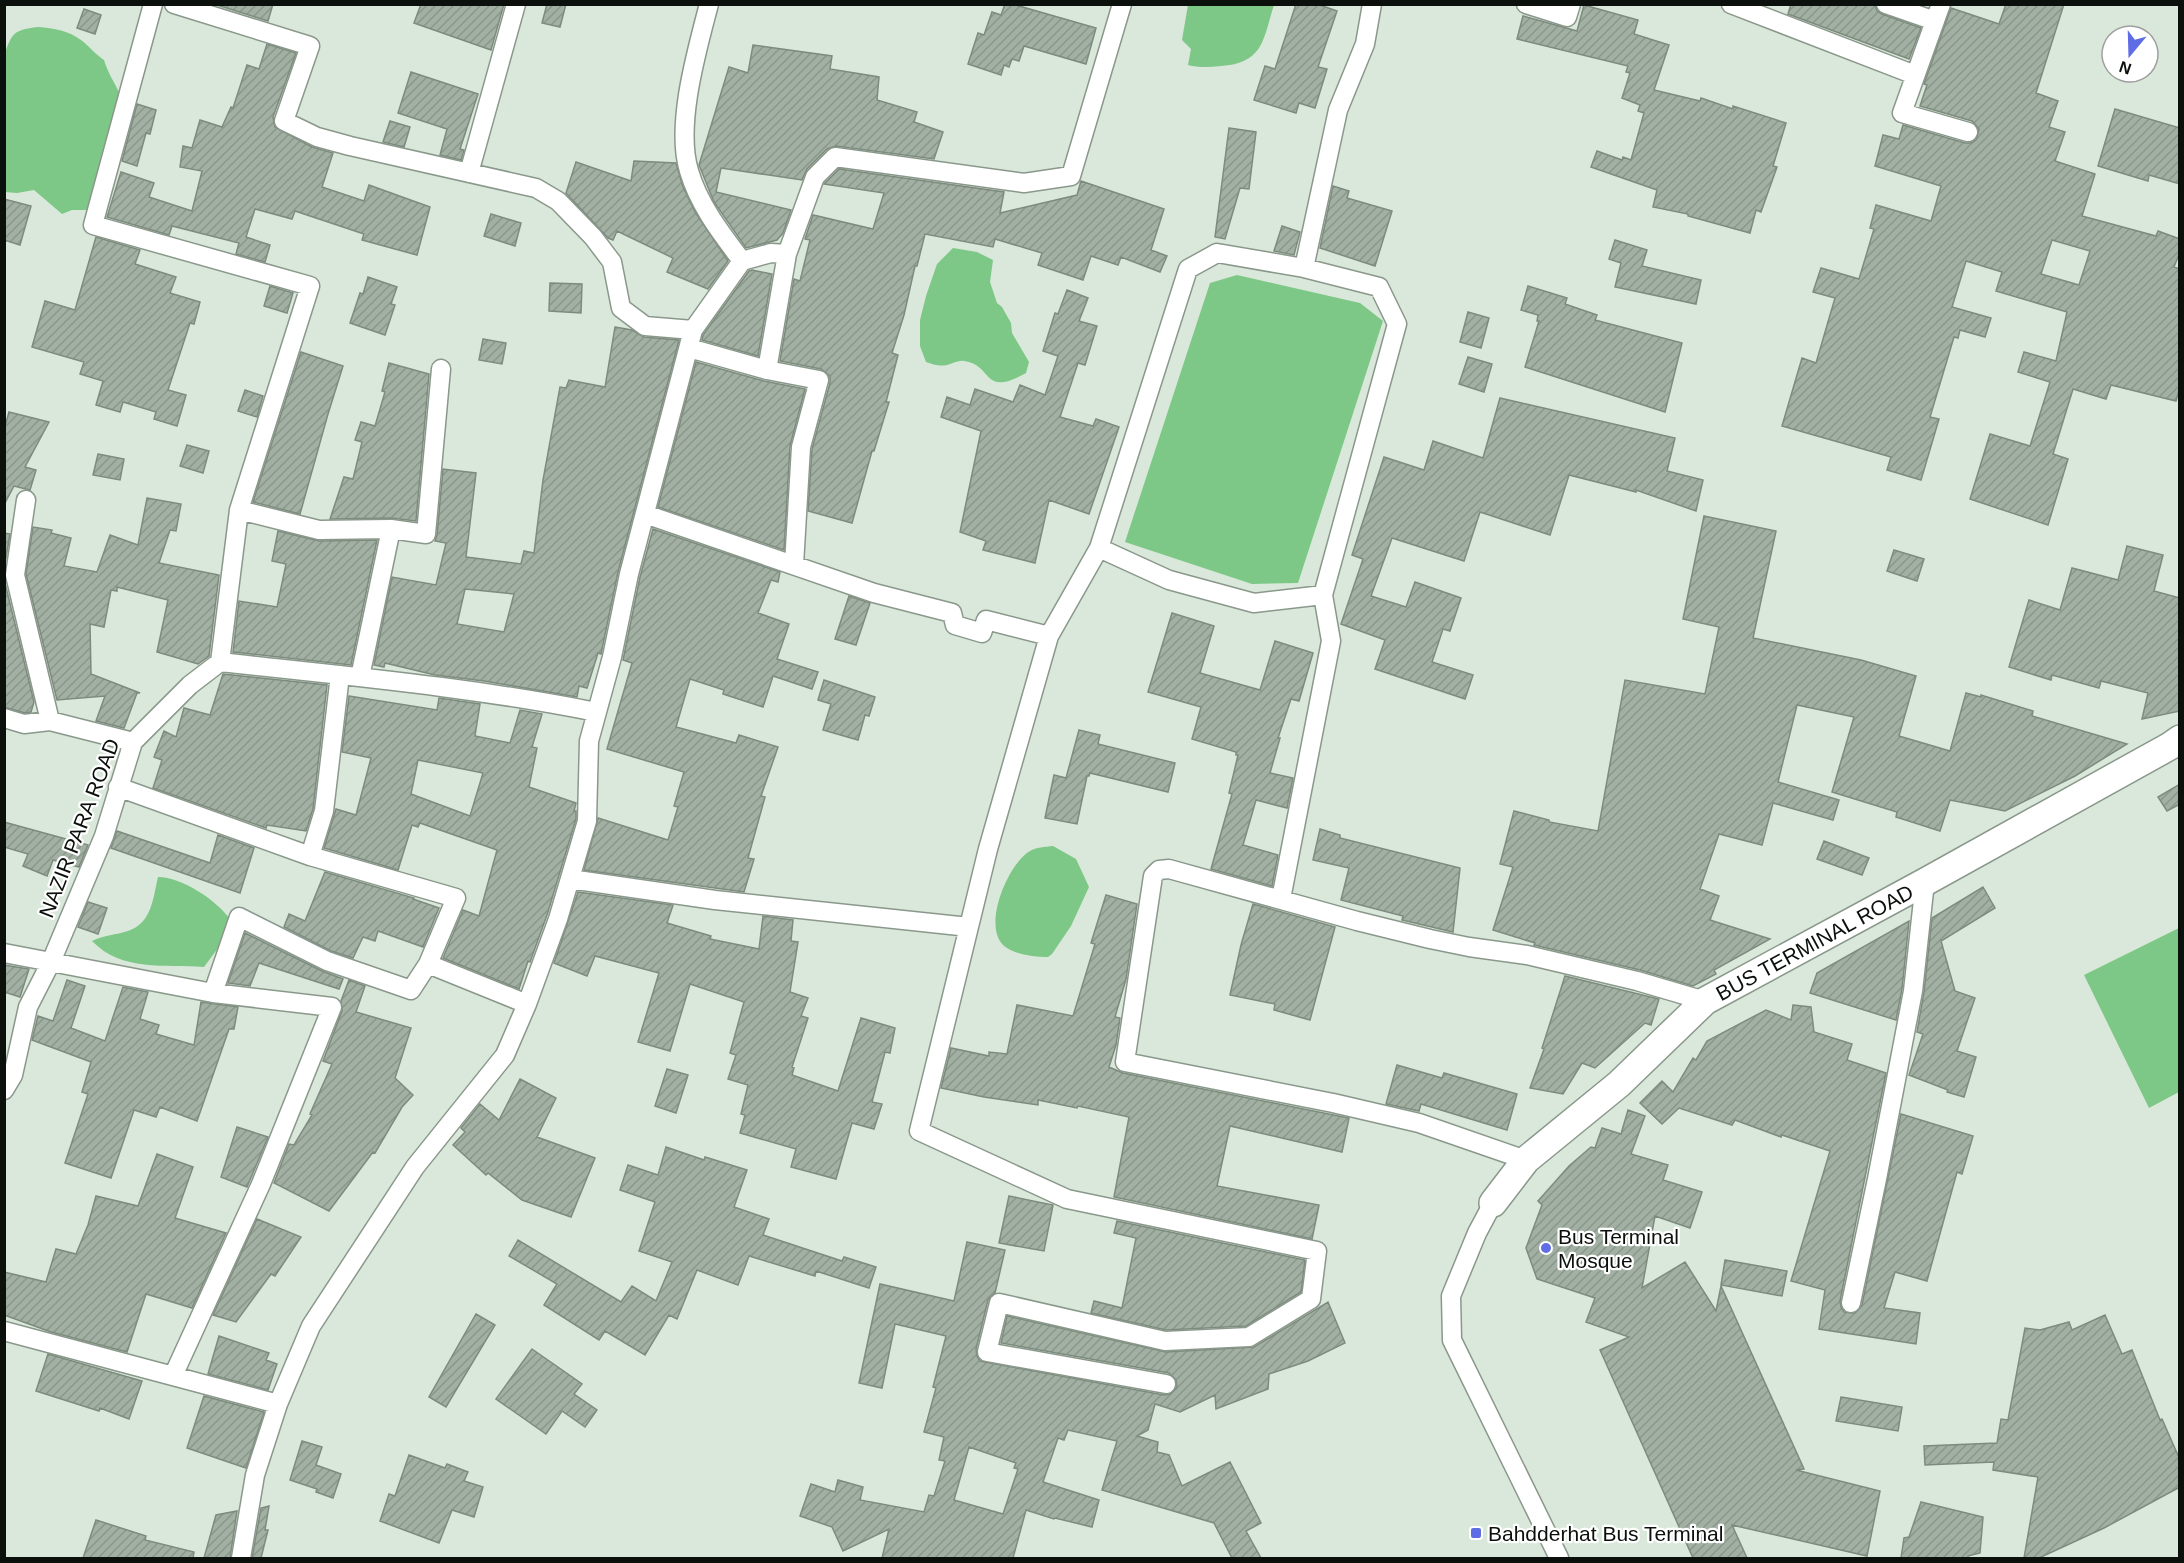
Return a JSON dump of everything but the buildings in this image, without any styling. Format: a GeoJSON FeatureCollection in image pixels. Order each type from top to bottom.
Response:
{"type":"FeatureCollection","features":[{"type":"Feature","properties":{"kind":"main road","name":"BUS TERMINAL ROAD"},"geometry":{"type":"LineString","coordinates":[[1493,1203],[1526,1160],[1619,1084],[1705,1000],[1925,882],[2180,739]]}},
{"type":"Feature","properties":{"kind":"street"},"geometry":{"type":"LineString","coordinates":[[153,4],[93,225],[309,286],[239,510],[220,662],[360,676],[538,700],[596,712]]}},
{"type":"Feature","properties":{"kind":"street"},"geometry":{"type":"LineString","coordinates":[[174,4],[310,46],[284,121],[317,137],[536,188],[558,201],[593,237],[612,262],[621,308],[645,326],[693,330]]}},
{"type":"Feature","properties":{"kind":"street"},"geometry":{"type":"LineString","coordinates":[[469,173],[516,4]]}},
{"type":"Feature","properties":{"kind":"street"},"geometry":{"type":"LineString","coordinates":[[709,4],[683,127],[685,153],[698,195],[714,224],[742,261]]}},
{"type":"Feature","properties":{"kind":"street"},"geometry":{"type":"LineString","coordinates":[[767,370],[787,254],[815,177],[835,157],[1024,183],[1071,176],[1122,4]]}},
{"type":"Feature","properties":{"kind":"street"},"geometry":{"type":"LineString","coordinates":[[1304,268],[1338,110],[1365,44],[1372,4]]}},
{"type":"Feature","properties":{"kind":"street"},"geometry":{"type":"LineString","coordinates":[[1526,4],[1567,17],[1571,4]]}},
{"type":"Feature","properties":{"kind":"street"},"geometry":{"type":"LineString","coordinates":[[1731,4],[1915,75]]}},
{"type":"Feature","properties":{"kind":"street"},"geometry":{"type":"LineString","coordinates":[[1886,4],[1938,13],[1902,113],[1968,132]]}},
{"type":"Feature","properties":{"kind":"street"},"geometry":{"type":"LineString","coordinates":[[241,1558],[255,1475],[278,1404],[311,1326],[415,1167],[505,1055],[527,1004],[558,919],[587,821],[589,741],[612,657],[629,574],[693,330],[742,261],[771,253],[787,254]]}},
{"type":"Feature","properties":{"kind":"street"},"geometry":{"type":"LineString","coordinates":[[1166,1384],[987,1352],[999,1303],[1165,1341],[1249,1337],[1311,1299],[1317,1251],[1067,1199],[919,1131],[988,849],[1049,636],[1099,548],[1188,269],[1217,253],[1304,268],[1379,287],[1397,324],[1323,595],[1330,641],[1281,899]]}},
{"type":"Feature","properties":{"kind":"street"},"geometry":{"type":"LineString","coordinates":[[689,348],[767,370],[819,380],[801,447],[794,565]]}},
{"type":"Feature","properties":{"kind":"street"},"geometry":{"type":"LineString","coordinates":[[239,510],[319,530],[391,529],[426,534],[441,369]]}},
{"type":"Feature","properties":{"kind":"street"},"geometry":{"type":"LineString","coordinates":[[26,500],[15,575],[50,721]]}},
{"type":"Feature","properties":{"kind":"street"},"geometry":{"type":"LineString","coordinates":[[645,514],[874,593],[952,613],[956,625],[982,633],[986,620],[1049,636]]}},
{"type":"Feature","properties":{"kind":"street"},"geometry":{"type":"LineString","coordinates":[[360,676],[391,529]]}},
{"type":"Feature","properties":{"kind":"street"},"geometry":{"type":"LineString","coordinates":[[1099,548],[1169,580],[1254,603],[1323,595]]}},
{"type":"Feature","properties":{"kind":"street","name":"NAZIR PARA ROAD"},"geometry":{"type":"LineString","coordinates":[[4,1090],[13,1075],[28,1007],[51,962],[104,836],[133,742],[190,685],[220,662]]}},
{"type":"Feature","properties":{"kind":"street"},"geometry":{"type":"LineString","coordinates":[[310,856],[324,811],[340,675]]}},
{"type":"Feature","properties":{"kind":"street"},"geometry":{"type":"LineString","coordinates":[[4,718],[24,724],[50,721],[133,742]]}},
{"type":"Feature","properties":{"kind":"street"},"geometry":{"type":"LineString","coordinates":[[118,787],[310,856],[456,898],[428,964],[411,990],[327,961],[239,917],[213,993]]}},
{"type":"Feature","properties":{"kind":"street"},"geometry":{"type":"LineString","coordinates":[[1526,1160],[1419,1123],[1333,1103],[1125,1062],[1153,876],[1159,870],[1168,869],[1430,939],[1527,955],[1705,1000]]}},
{"type":"Feature","properties":{"kind":"street"},"geometry":{"type":"LineString","coordinates":[[570,879],[715,900],[969,927]]}},
{"type":"Feature","properties":{"kind":"street"},"geometry":{"type":"LineString","coordinates":[[1851,1303],[1913,992],[1925,882]]}},
{"type":"Feature","properties":{"kind":"street"},"geometry":{"type":"LineString","coordinates":[[4,953],[213,993],[332,1007],[261,1184],[173,1376]]}},
{"type":"Feature","properties":{"kind":"street"},"geometry":{"type":"LineString","coordinates":[[428,964],[527,1004]]}},
{"type":"Feature","properties":{"kind":"street"},"geometry":{"type":"LineString","coordinates":[[1493,1203],[1477,1233],[1451,1296],[1452,1340],[1559,1558]]}},
{"type":"Feature","properties":{"kind":"street"},"geometry":{"type":"LineString","coordinates":[[4,1331],[278,1404]]}},
{"type":"Feature","properties":{"kind":"shaded area"},"geometry":{"type":"Polygon","coordinates":[[[1188,4],[1274,5],[1264,38],[1254,54],[1235,64],[1196,67],[1188,65],[1191,49],[1182,40],[1188,4]]]}},
{"type":"Feature","properties":{"kind":"shaded area"},"geometry":{"type":"Polygon","coordinates":[[[38,27],[66,32],[84,43],[104,60],[121,97],[91,210],[72,210],[62,214],[34,190],[17,193],[5,192],[4,56],[9,42],[18,31],[38,27]]]}},
{"type":"Feature","properties":{"kind":"shaded area"},"geometry":{"type":"Polygon","coordinates":[[[953,248],[977,252],[993,260],[990,282],[997,303],[1002,307],[1011,323],[1012,333],[1029,362],[1026,373],[1002,382],[989,378],[980,368],[964,361],[947,365],[926,362],[920,346],[920,320],[937,264],[953,248]]]}},
{"type":"Feature","properties":{"kind":"shaded area"},"geometry":{"type":"Polygon","coordinates":[[[1237,275],[1360,303],[1383,321],[1298,583],[1252,584],[1125,542],[1210,283],[1237,275]]]}},
{"type":"Feature","properties":{"kind":"shaded area"},"geometry":{"type":"Polygon","coordinates":[[[1053,846],[1076,859],[1089,887],[1071,926],[1052,954],[1043,957],[1016,952],[1007,948],[999,939],[996,913],[1000,898],[1013,869],[1022,858],[1035,849],[1053,846]]]}},
{"type":"Feature","properties":{"kind":"shaded area"},"geometry":{"type":"Polygon","coordinates":[[[158,877],[188,885],[216,904],[230,919],[221,944],[204,967],[159,966],[130,962],[104,951],[92,941],[128,931],[142,922],[153,901],[158,877]]]}},
{"type":"Feature","properties":{"kind":"shaded area"},"geometry":{"type":"Polygon","coordinates":[[[2179,928],[2179,1092],[2149,1108],[2084,975],[2179,928]]]}},
{"type":"Feature","properties":{"kind":"place","name":"Bus Terminal Mosque"},"geometry":{"type":"Point","coordinates":[1546,1248]}},
{"type":"Feature","properties":{"kind":"place","name":"Bahdderhat Bus Terminal"},"geometry":{"type":"Point","coordinates":[1476,1533]}}]}
